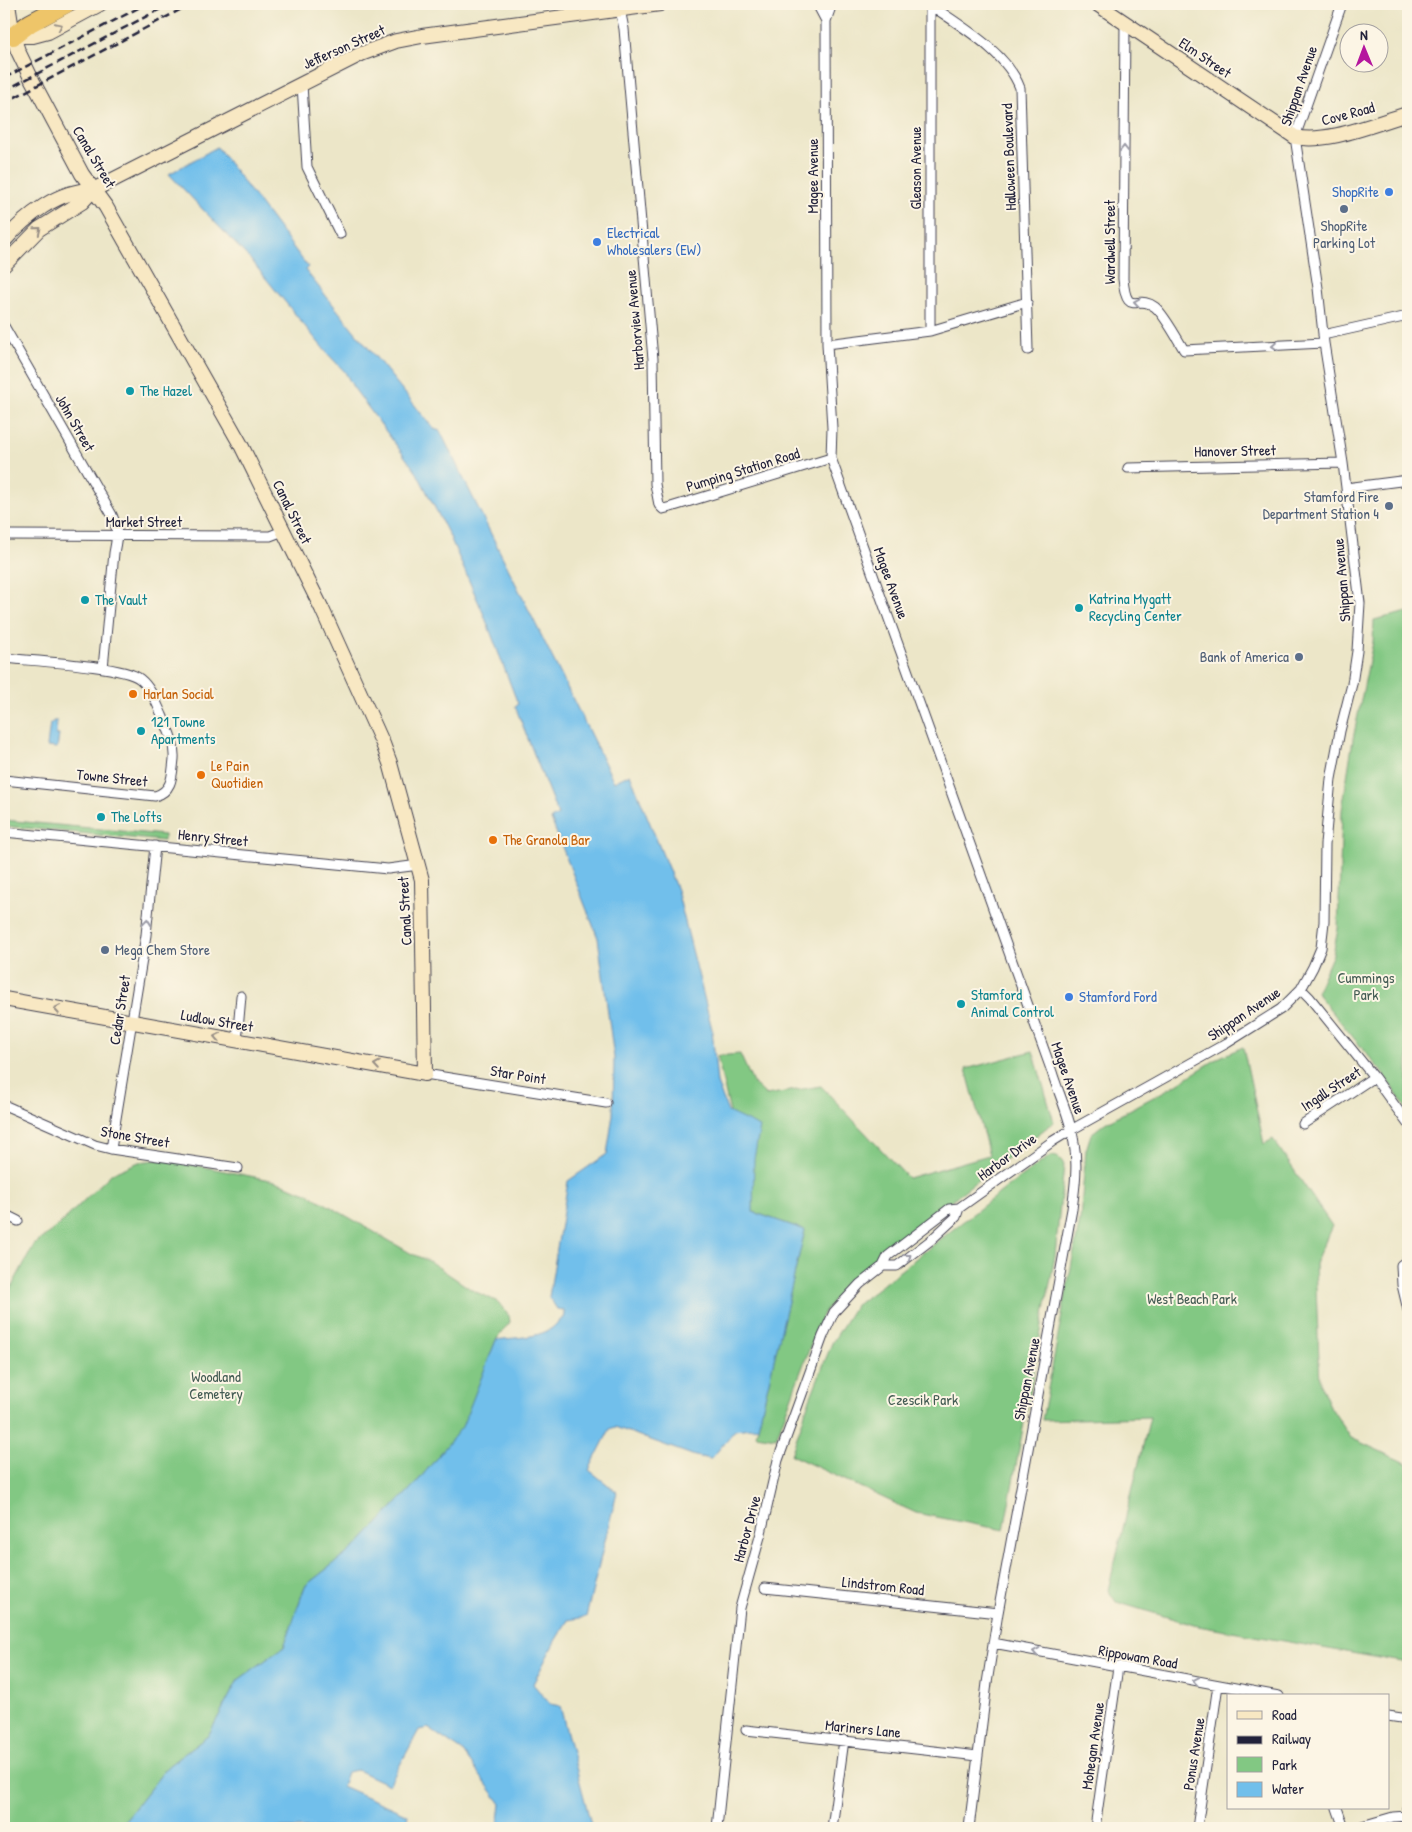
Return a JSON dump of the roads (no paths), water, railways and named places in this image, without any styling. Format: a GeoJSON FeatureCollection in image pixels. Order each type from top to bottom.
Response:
{"type":"FeatureCollection","features":[{"type":"Feature","properties":{"kind":"highway"},"geometry":{"type":"LineString","coordinates":[[8,36],[66,4]]}},
{"type":"Feature","properties":{"kind":"street","name":"Canal Street"},"geometry":{"type":"LineString","coordinates":[[8,4],[8,36],[18,51],[82,174],[106,207],[228,422],[322,609],[390,763],[419,865],[422,885],[425,1074]]}},
{"type":"Feature","properties":{"kind":"street"},"geometry":{"type":"LineString","coordinates":[[8,36],[34,36],[48,32],[100,4]]}},
{"type":"Feature","properties":{"kind":"street","name":"Jefferson Street"},"geometry":{"type":"LineString","coordinates":[[93,190],[361,54],[396,41],[660,4]]}},
{"type":"Feature","properties":{"kind":"street","name":"Magee Avenue"},"geometry":{"type":"LineString","coordinates":[[817,4],[826,21]]}},
{"type":"Feature","properties":{"kind":"street","name":"Magee Avenue"},"geometry":{"type":"LineString","coordinates":[[832,4],[826,21],[827,344],[832,428],[831,458],[1071,1130]]}},
{"type":"Feature","properties":{"kind":"street","name":"Halloween Boulevard"},"geometry":{"type":"LineString","coordinates":[[930,4],[999,56],[1014,74],[1020,88],[1028,350]]}},
{"type":"Feature","properties":{"kind":"street","name":"Gleason Avenue"},"geometry":{"type":"LineString","coordinates":[[930,4],[930,331]]}},
{"type":"Feature","properties":{"kind":"street","name":"Elm Street"},"geometry":{"type":"LineString","coordinates":[[1097,4],[1296,137]]}},
{"type":"Feature","properties":{"kind":"street","name":"Shippan Avenue"},"geometry":{"type":"LineString","coordinates":[[969,1828],[993,1643],[1072,1209],[1076,1151],[1071,1130],[1250,1030],[1281,1009],[1301,989],[1317,958],[1323,936],[1325,844],[1331,779],[1340,731],[1352,684],[1360,623],[1359,587],[1296,137],[1342,4]]}},
{"type":"Feature","properties":{"kind":"street","name":"Harborview Avenue"},"geometry":{"type":"LineString","coordinates":[[620,9],[624,29],[653,359],[655,484],[659,505],[663,509]]}},
{"type":"Feature","properties":{"kind":"street","name":"Wardwell Street"},"geometry":{"type":"LineString","coordinates":[[1125,22],[1123,279],[1128,301],[1135,304],[1147,303],[1156,308],[1184,350],[1323,339],[1408,316]]}},
{"type":"Feature","properties":{"kind":"street"},"geometry":{"type":"LineString","coordinates":[[302,84],[307,167],[340,234]]}},
{"type":"Feature","properties":{"kind":"street","name":"Cove Road"},"geometry":{"type":"LineString","coordinates":[[1296,137],[1309,140],[1331,136],[1408,114]]}},
{"type":"Feature","properties":{"kind":"street"},"geometry":{"type":"LineString","coordinates":[[4,241],[26,218],[53,201],[71,192],[93,190]]}},
{"type":"Feature","properties":{"kind":"street"},"geometry":{"type":"LineString","coordinates":[[4,265],[39,229],[82,202],[93,190]]}},
{"type":"Feature","properties":{"kind":"street"},"geometry":{"type":"LineString","coordinates":[[827,344],[930,331],[1027,302]]}},
{"type":"Feature","properties":{"kind":"street","name":"John Street"},"geometry":{"type":"LineString","coordinates":[[4,326],[112,515],[118,536]]}},
{"type":"Feature","properties":{"kind":"street","name":"Pumping Station Road"},"geometry":{"type":"LineString","coordinates":[[663,509],[831,458]]}},
{"type":"Feature","properties":{"kind":"street","name":"Hanover Street"},"geometry":{"type":"LineString","coordinates":[[1128,468],[1343,462]]}},
{"type":"Feature","properties":{"kind":"street"},"geometry":{"type":"LineString","coordinates":[[1346,488],[1408,480]]}},
{"type":"Feature","properties":{"kind":"street","name":"Market Street"},"geometry":{"type":"LineString","coordinates":[[4,535],[270,536],[283,531]]}},
{"type":"Feature","properties":{"kind":"street"},"geometry":{"type":"LineString","coordinates":[[103,668],[114,553],[118,536]]}},
{"type":"Feature","properties":{"kind":"street","name":"Towne Street"},"geometry":{"type":"LineString","coordinates":[[4,658],[120,670],[139,678],[151,693],[171,734],[175,752],[172,780],[169,788],[162,794],[155,796],[4,780]]}},
{"type":"Feature","properties":{"kind":"street","name":"Henry Street"},"geometry":{"type":"LineString","coordinates":[[4,832],[388,869],[419,865]]}},
{"type":"Feature","properties":{"kind":"street","name":"Cedar Street"},"geometry":{"type":"LineString","coordinates":[[110,1149],[146,935],[155,846]]}},
{"type":"Feature","properties":{"kind":"street"},"geometry":{"type":"LineString","coordinates":[[1301,989],[1374,1077],[1408,1124]]}},
{"type":"Feature","properties":{"kind":"street"},"geometry":{"type":"LineString","coordinates":[[237,1041],[242,996]]}},
{"type":"Feature","properties":{"kind":"street","name":"Ludlow Street"},"geometry":{"type":"LineString","coordinates":[[4,999],[425,1074]]}},
{"type":"Feature","properties":{"kind":"street","name":"Star Point"},"geometry":{"type":"LineString","coordinates":[[425,1074],[606,1103]]}},
{"type":"Feature","properties":{"kind":"street","name":"Ingall Street"},"geometry":{"type":"LineString","coordinates":[[1302,1124],[1374,1077]]}},
{"type":"Feature","properties":{"kind":"street","name":"Stone Street"},"geometry":{"type":"LineString","coordinates":[[4,1105],[110,1149],[238,1168]]}},
{"type":"Feature","properties":{"kind":"street","name":"Harbor Drive"},"geometry":{"type":"LineString","coordinates":[[716,1828],[740,1608],[744,1590],[758,1545],[778,1460],[823,1336],[834,1312],[860,1284],[883,1266],[888,1256],[908,1240],[949,1209],[959,1208],[1053,1140],[1071,1130]]}},
{"type":"Feature","properties":{"kind":"street","name":"Harbor Drive"},"geometry":{"type":"LineString","coordinates":[[883,1266],[897,1266],[956,1218],[959,1208]]}},
{"type":"Feature","properties":{"kind":"street"},"geometry":{"type":"LineString","coordinates":[[4,1214],[18,1222]]}},
{"type":"Feature","properties":{"kind":"street"},"geometry":{"type":"LineString","coordinates":[[1408,1260],[1401,1265],[1402,1285],[1408,1310]]}},
{"type":"Feature","properties":{"kind":"street","name":"Lindstrom Road"},"geometry":{"type":"LineString","coordinates":[[765,1588],[998,1613]]}},
{"type":"Feature","properties":{"kind":"street","name":"Rippowam Road"},"geometry":{"type":"LineString","coordinates":[[993,1643],[1267,1694]]}},
{"type":"Feature","properties":{"kind":"street","name":"Mohegan Avenue"},"geometry":{"type":"LineString","coordinates":[[1095,1828],[1118,1667]]}},
{"type":"Feature","properties":{"kind":"street","name":"Ponus Avenue"},"geometry":{"type":"LineString","coordinates":[[1197,1828],[1218,1685]]}},
{"type":"Feature","properties":{"kind":"street"},"geometry":{"type":"LineString","coordinates":[[1390,1716],[1408,1719]]}},
{"type":"Feature","properties":{"kind":"street","name":"Mariners Lane"},"geometry":{"type":"LineString","coordinates":[[746,1730],[978,1756]]}},
{"type":"Feature","properties":{"kind":"street"},"geometry":{"type":"LineString","coordinates":[[832,1828],[844,1740]]}},
{"type":"Feature","properties":{"kind":"street"},"geometry":{"type":"LineString","coordinates":[[1338,1810],[1344,1828]]}},
{"type":"Feature","properties":{"kind":"street"},"geometry":{"type":"LineString","coordinates":[[1355,1828],[1408,1812],[1406,1828]]}},
{"type":"Feature","properties":{"kind":"water"},"geometry":{"type":"Polygon","coordinates":[[[217,147],[308,267],[305,270],[434,429],[440,431],[614,782],[630,774],[677,890],[712,1029],[717,1083],[728,1112],[760,1127],[754,1159],[753,1212],[805,1230],[758,1427],[735,1430],[711,1459],[695,1456],[615,1427],[610,1429],[589,1470],[617,1492],[586,1617],[568,1620],[533,1684],[550,1704],[560,1706],[592,1828],[498,1828],[501,1804],[462,1751],[428,1728],[419,1730],[389,1785],[357,1770],[347,1772],[342,1786],[408,1815],[405,1828],[116,1828],[126,1819],[168,1766],[208,1736],[238,1680],[284,1647],[305,1586],[359,1544],[417,1482],[462,1427],[496,1340],[540,1334],[548,1331],[559,1320],[564,1318],[564,1310],[557,1309],[549,1297],[568,1181],[607,1154],[613,1115],[614,1058],[598,938],[551,819],[558,815],[515,706],[518,704],[484,615],[450,537],[417,473],[353,387],[345,372],[327,353],[250,259],[169,174],[217,147]]]}},
{"type":"Feature","properties":{"kind":"water"},"geometry":{"type":"Polygon","coordinates":[[[53,721],[57,721],[56,735],[59,735],[57,748],[47,747],[50,723],[53,723],[53,721]]]}},
{"type":"Feature","properties":{"kind":"railway"},"geometry":{"type":"LineString","coordinates":[[4,78],[146,4]]}},
{"type":"Feature","properties":{"kind":"railway"},"geometry":{"type":"LineString","coordinates":[[4,91],[170,4]]}},
{"type":"Feature","properties":{"kind":"railway"},"geometry":{"type":"LineString","coordinates":[[4,103],[191,4]]}},
{"type":"Feature","properties":{"kind":"place","name":"ShopRite"},"geometry":{"type":"Point","coordinates":[1389,192]}},
{"type":"Feature","properties":{"kind":"place","name":"ShopRite Parking Lot"},"geometry":{"type":"Point","coordinates":[1344,209]}},
{"type":"Feature","properties":{"kind":"place","name":"Electrical Wholesalers (EW)"},"geometry":{"type":"Point","coordinates":[597,242]}},
{"type":"Feature","properties":{"kind":"place","name":"The Hazel"},"geometry":{"type":"Point","coordinates":[130,391]}},
{"type":"Feature","properties":{"kind":"place","name":"Stamford Fire Department Station 4"},"geometry":{"type":"Point","coordinates":[1389,506]}},
{"type":"Feature","properties":{"kind":"place","name":"The Vault"},"geometry":{"type":"Point","coordinates":[85,600]}},
{"type":"Feature","properties":{"kind":"place","name":"Katrina Mygatt Recycling Center"},"geometry":{"type":"Point","coordinates":[1079,608]}},
{"type":"Feature","properties":{"kind":"place","name":"Bank of America"},"geometry":{"type":"Point","coordinates":[1299,657]}},
{"type":"Feature","properties":{"kind":"place","name":"Harlan Social"},"geometry":{"type":"Point","coordinates":[133,694]}},
{"type":"Feature","properties":{"kind":"place","name":"121 Towne Apartments"},"geometry":{"type":"Point","coordinates":[141,731]}},
{"type":"Feature","properties":{"kind":"place","name":"Le Pain Quotidien"},"geometry":{"type":"Point","coordinates":[201,775]}},
{"type":"Feature","properties":{"kind":"place","name":"The Lofts"},"geometry":{"type":"Point","coordinates":[101,817]}},
{"type":"Feature","properties":{"kind":"place","name":"The Granola Bar"},"geometry":{"type":"Point","coordinates":[493,840]}},
{"type":"Feature","properties":{"kind":"place","name":"Mega Chem Store"},"geometry":{"type":"Point","coordinates":[105,950]}},
{"type":"Feature","properties":{"kind":"place","name":"Stamford Ford"},"geometry":{"type":"Point","coordinates":[1069,997]}},
{"type":"Feature","properties":{"kind":"place","name":"Stamford Animal Control"},"geometry":{"type":"Point","coordinates":[961,1004]}},
{"type":"Feature","properties":{"kind":"park label","name":"Cummings Park"},"geometry":{"type":"Point","coordinates":[1366,986]}},
{"type":"Feature","properties":{"kind":"park label","name":"West Beach Park"},"geometry":{"type":"Point","coordinates":[1192,1299]}},
{"type":"Feature","properties":{"kind":"park label","name":"Woodland Cemetery"},"geometry":{"type":"Point","coordinates":[216,1386]}},
{"type":"Feature","properties":{"kind":"park label","name":"Czescik Park"},"geometry":{"type":"Point","coordinates":[923,1400]}}]}
